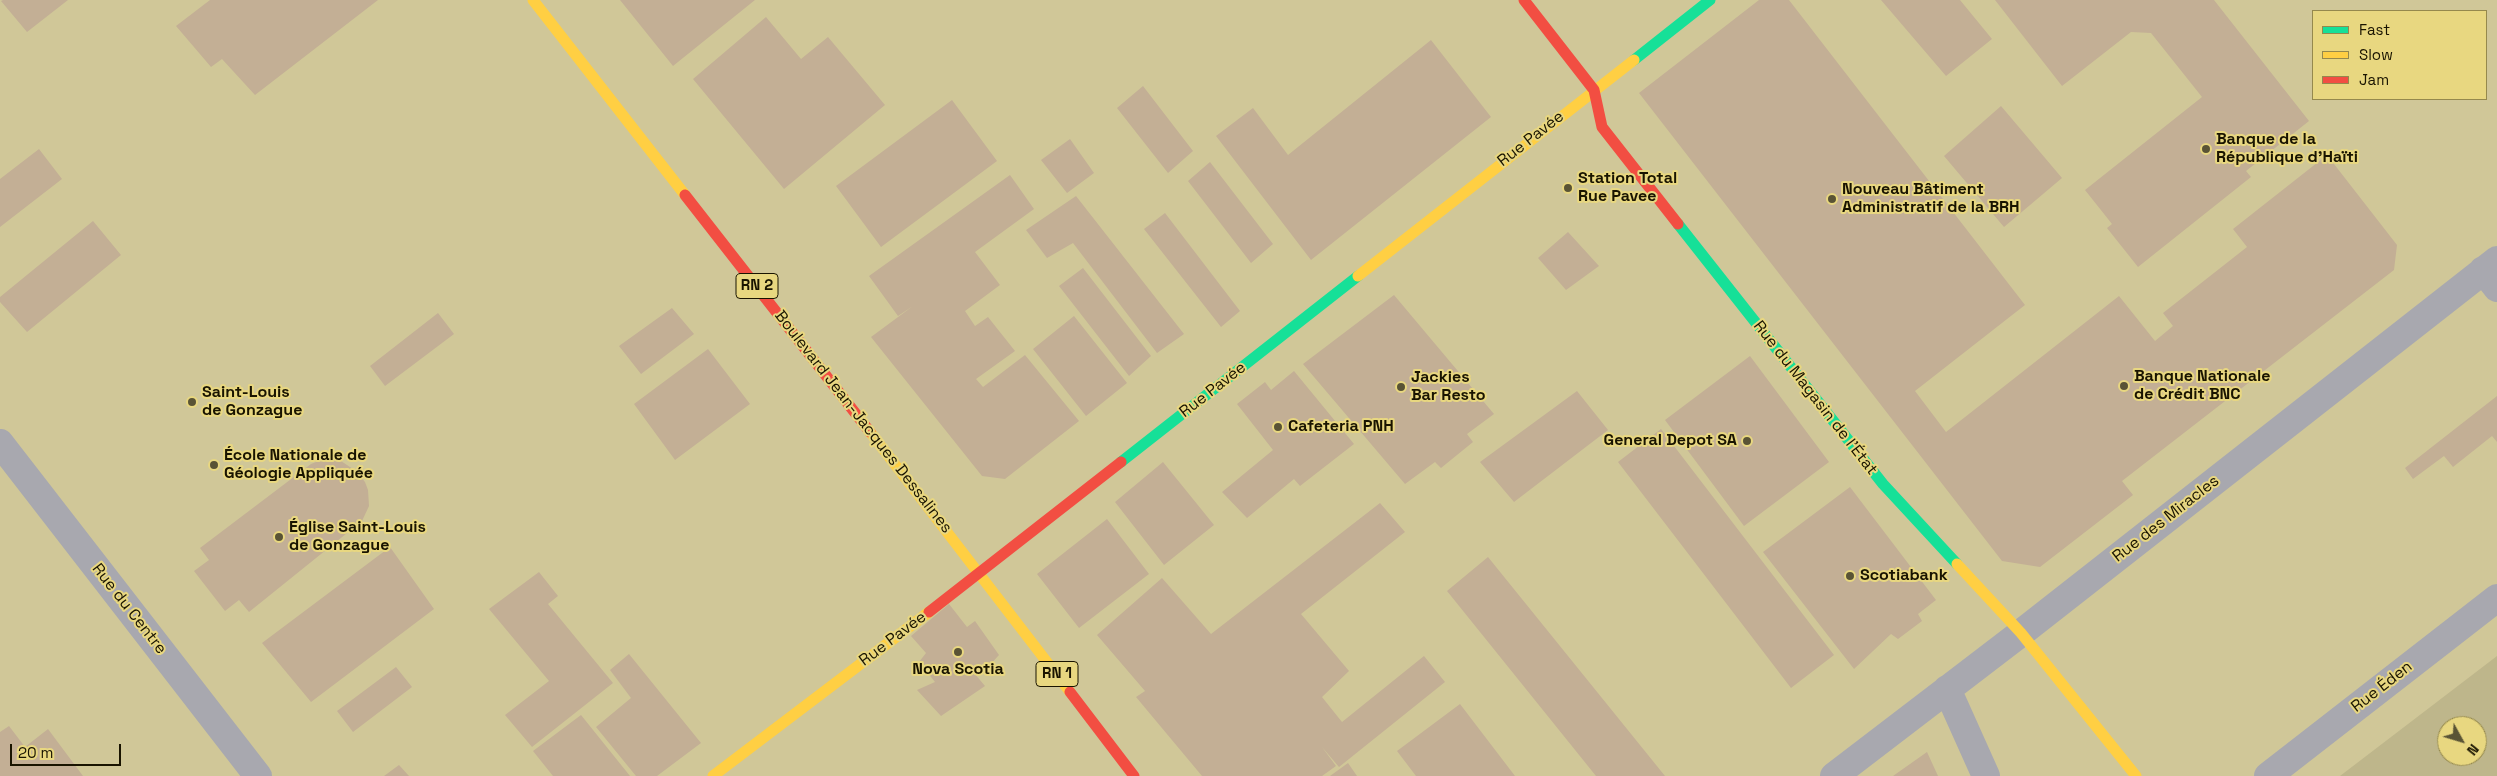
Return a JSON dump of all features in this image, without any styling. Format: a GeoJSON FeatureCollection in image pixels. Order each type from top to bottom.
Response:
{"type":"FeatureCollection","features":[{"type":"Feature","properties":{"kind":"main road","name":"Boulevard Jean-Jacques Dessalines"},"geometry":{"type":"LineString","coordinates":[[533,0],[980,573],[1134,776]]}},
{"type":"Feature","properties":{"kind":"main road","name":"Rue du Magasin de l'État"},"geometry":{"type":"LineString","coordinates":[[1524,0],[1594,90],[1602,126],[1882,484],[2021,633],[2136,776]]}},
{"type":"Feature","properties":{"kind":"main road","name":"Rue Pavée"},"geometry":{"type":"LineString","coordinates":[[713,776],[980,573],[1710,0]]}},
{"type":"Feature","properties":{"kind":"street","name":"Rue des Miracles"},"geometry":{"type":"LineString","coordinates":[[1834,776],[2492,273]]}},
{"type":"Feature","properties":{"kind":"street","name":"Rue du Centre"},"geometry":{"type":"LineString","coordinates":[[0,443],[258,776]]}},
{"type":"Feature","properties":{"kind":"street","name":"Rue Éden"},"geometry":{"type":"LineString","coordinates":[[2268,776],[2497,598]]}},
{"type":"Feature","properties":{"kind":"street"},"geometry":{"type":"LineString","coordinates":[[1947,689],[1986,776]]}},
{"type":"Feature","properties":{"kind":"shaded area"},"geometry":{"type":"Polygon","coordinates":[[[2497,656],[2497,776],[2340,776],[2497,656]]]}},
{"type":"Feature","properties":{"kind":"building"},"geometry":{"type":"Polygon","coordinates":[[[68,0],[27,32],[1,1],[68,0]]]}},
{"type":"Feature","properties":{"kind":"building"},"geometry":{"type":"Polygon","coordinates":[[[210,0],[378,0],[255,95],[222,59],[211,67],[176,26],[210,0]]]}},
{"type":"Feature","properties":{"kind":"building"},"geometry":{"type":"Polygon","coordinates":[[[620,0],[755,0],[673,66],[620,0]]]}},
{"type":"Feature","properties":{"kind":"building"},"geometry":{"type":"Polygon","coordinates":[[[1759,0],[1789,0],[2025,305],[1915,391],[1946,432],[2119,296],[2155,341],[2173,326],[2163,313],[2247,247],[2233,229],[2327,155],[2397,245],[2394,270],[2122,481],[2133,495],[2040,567],[2002,561],[1639,93],[1759,0]]]}},
{"type":"Feature","properties":{"kind":"building"},"geometry":{"type":"Polygon","coordinates":[[[1881,0],[1960,0],[1992,39],[1946,76],[1881,0]]]}},
{"type":"Feature","properties":{"kind":"building","name":"Banque de la République d'Haïti"},"geometry":{"type":"Polygon","coordinates":[[[1995,0],[2214,0],[2309,121],[2246,171],[2251,177],[2138,267],[2107,228],[2112,224],[2085,190],[2202,97],[2151,33],[2131,32],[2062,86],[1995,0]]]}},
{"type":"Feature","properties":{"kind":"building"},"geometry":{"type":"Polygon","coordinates":[[[766,17],[801,59],[828,37],[885,105],[784,189],[693,79],[766,17]]]}},
{"type":"Feature","properties":{"kind":"building"},"geometry":{"type":"Polygon","coordinates":[[[1431,40],[1491,117],[1311,260],[1216,136],[1253,108],[1288,155],[1431,40]]]}},
{"type":"Feature","properties":{"kind":"building"},"geometry":{"type":"Polygon","coordinates":[[[1143,86],[1193,151],[1168,173],[1117,108],[1143,86]]]}},
{"type":"Feature","properties":{"kind":"building"},"geometry":{"type":"Polygon","coordinates":[[[952,100],[997,161],[881,247],[836,186],[952,100]]]}},
{"type":"Feature","properties":{"kind":"building"},"geometry":{"type":"Polygon","coordinates":[[[2001,106],[2062,178],[2004,227],[1944,156],[2001,106]]]}},
{"type":"Feature","properties":{"kind":"building"},"geometry":{"type":"Polygon","coordinates":[[[1070,139],[1094,173],[1067,193],[1041,160],[1070,139]]]}},
{"type":"Feature","properties":{"kind":"building"},"geometry":{"type":"Polygon","coordinates":[[[39,149],[62,179],[0,227],[0,179],[39,149]]]}},
{"type":"Feature","properties":{"kind":"building"},"geometry":{"type":"Polygon","coordinates":[[[1210,162],[1273,244],[1251,263],[1188,181],[1210,162]]]}},
{"type":"Feature","properties":{"kind":"building"},"geometry":{"type":"Polygon","coordinates":[[[1010,175],[1034,209],[975,252],[1000,285],[965,311],[975,326],[988,317],[1015,351],[976,379],[983,387],[1025,355],[1079,421],[1005,479],[982,476],[871,337],[913,306],[898,316],[869,276],[1010,175]]]}},
{"type":"Feature","properties":{"kind":"building"},"geometry":{"type":"Polygon","coordinates":[[[1076,196],[1184,334],[1157,353],[1073,243],[1047,258],[1026,230],[1076,196]]]}},
{"type":"Feature","properties":{"kind":"building"},"geometry":{"type":"Polygon","coordinates":[[[1165,213],[1240,311],[1221,327],[1144,229],[1165,213]]]}},
{"type":"Feature","properties":{"kind":"building"},"geometry":{"type":"Polygon","coordinates":[[[93,221],[121,255],[27,332],[0,302],[0,297],[93,221]]]}},
{"type":"Feature","properties":{"kind":"building"},"geometry":{"type":"Polygon","coordinates":[[[1568,232],[1599,266],[1566,290],[1538,258],[1568,232]]]}},
{"type":"Feature","properties":{"kind":"building"},"geometry":{"type":"Polygon","coordinates":[[[1083,268],[1151,356],[1129,376],[1059,286],[1083,268]]]}},
{"type":"Feature","properties":{"kind":"building"},"geometry":{"type":"Polygon","coordinates":[[[1394,295],[1494,414],[1467,434],[1473,442],[1441,468],[1435,462],[1405,484],[1303,364],[1394,295]]]}},
{"type":"Feature","properties":{"kind":"building"},"geometry":{"type":"Polygon","coordinates":[[[672,308],[694,334],[641,374],[619,346],[672,308]]]}},
{"type":"Feature","properties":{"kind":"building"},"geometry":{"type":"Polygon","coordinates":[[[438,313],[454,334],[385,386],[370,366],[438,313]]]}},
{"type":"Feature","properties":{"kind":"building"},"geometry":{"type":"Polygon","coordinates":[[[1074,316],[1127,383],[1086,416],[1033,349],[1074,316]]]}},
{"type":"Feature","properties":{"kind":"building"},"geometry":{"type":"Polygon","coordinates":[[[708,349],[750,404],[675,460],[634,404],[708,349]]]}},
{"type":"Feature","properties":{"kind":"building","name":"General Depot SA"},"geometry":{"type":"Polygon","coordinates":[[[1750,356],[1829,462],[1744,526],[1665,420],[1750,356]]]}},
{"type":"Feature","properties":{"kind":"building","name":"Cafeteria PNH"},"geometry":{"type":"Polygon","coordinates":[[[1294,371],[1354,444],[1300,486],[1294,479],[1247,518],[1222,492],[1273,450],[1237,404],[1265,382],[1271,390],[1294,371]]]}},
{"type":"Feature","properties":{"kind":"building"},"geometry":{"type":"Polygon","coordinates":[[[1577,391],[1608,430],[1514,502],[1480,462],[1577,391]]]}},
{"type":"Feature","properties":{"kind":"building"},"geometry":{"type":"Polygon","coordinates":[[[2497,396],[2497,442],[2492,436],[2453,467],[2444,456],[2413,479],[2405,468],[2497,396]]]}},
{"type":"Feature","properties":{"kind":"building"},"geometry":{"type":"Polygon","coordinates":[[[1661,429],[1834,655],[1791,688],[1618,462],[1661,429]]]}},
{"type":"Feature","properties":{"kind":"building","name":"Église Saint-Louis de Gonzague"},"geometry":{"type":"Polygon","coordinates":[[[324,459],[341,461],[356,471],[365,482],[368,490],[369,506],[362,521],[249,612],[239,600],[225,611],[194,571],[209,560],[200,548],[311,464],[324,459]]]}},
{"type":"Feature","properties":{"kind":"building"},"geometry":{"type":"Polygon","coordinates":[[[1163,462],[1214,525],[1164,565],[1115,502],[1163,462]]]}},
{"type":"Feature","properties":{"kind":"building","name":"Scotiabank"},"geometry":{"type":"Polygon","coordinates":[[[1850,487],[1936,600],[1918,614],[1922,621],[1898,639],[1891,634],[1854,669],[1763,552],[1850,487]]]}},
{"type":"Feature","properties":{"kind":"building"},"geometry":{"type":"Polygon","coordinates":[[[1380,503],[1405,532],[1301,614],[1349,671],[1322,697],[1342,722],[1424,656],[1445,682],[1339,767],[1322,747],[1336,766],[1322,776],[1202,776],[1136,697],[1145,691],[1097,635],[1162,578],[1211,634],[1380,503]]]}},
{"type":"Feature","properties":{"kind":"building"},"geometry":{"type":"Polygon","coordinates":[[[1107,519],[1149,574],[1079,628],[1037,574],[1107,519]]]}},
{"type":"Feature","properties":{"kind":"building"},"geometry":{"type":"Polygon","coordinates":[[[390,547],[434,609],[311,702],[262,643],[390,547]]]}},
{"type":"Feature","properties":{"kind":"building"},"geometry":{"type":"Polygon","coordinates":[[[1488,557],[1665,776],[1596,776],[1447,591],[1488,557]]]}},
{"type":"Feature","properties":{"kind":"building"},"geometry":{"type":"Polygon","coordinates":[[[539,572],[558,596],[548,604],[613,683],[532,747],[505,715],[549,681],[489,609],[539,572]]]}},
{"type":"Feature","properties":{"kind":"building"},"geometry":{"type":"Polygon","coordinates":[[[949,604],[967,627],[975,621],[999,655],[989,666],[975,674],[985,686],[941,716],[917,690],[935,682],[919,662],[926,653],[911,636],[949,604]]]}},
{"type":"Feature","properties":{"kind":"building"},"geometry":{"type":"Polygon","coordinates":[[[629,654],[701,743],[657,776],[636,776],[596,727],[631,698],[610,670],[629,654]]]}},
{"type":"Feature","properties":{"kind":"building"},"geometry":{"type":"Polygon","coordinates":[[[396,667],[412,687],[353,732],[337,711],[396,667]]]}},
{"type":"Feature","properties":{"kind":"building"},"geometry":{"type":"Polygon","coordinates":[[[1460,704],[1515,776],[1416,776],[1397,751],[1460,704]]]}},
{"type":"Feature","properties":{"kind":"building"},"geometry":{"type":"Polygon","coordinates":[[[581,715],[630,776],[553,776],[533,751],[581,715]]]}},
{"type":"Feature","properties":{"kind":"building"},"geometry":{"type":"Polygon","coordinates":[[[9,726],[25,747],[48,729],[83,776],[0,776],[0,732],[9,726]]]}},
{"type":"Feature","properties":{"kind":"building"},"geometry":{"type":"Polygon","coordinates":[[[1927,752],[1938,776],[1893,776],[1927,752]]]}},
{"type":"Feature","properties":{"kind":"building"},"geometry":{"type":"Polygon","coordinates":[[[1348,763],[1357,776],[1330,776],[1348,763]]]}},
{"type":"Feature","properties":{"kind":"building"},"geometry":{"type":"Polygon","coordinates":[[[399,765],[409,776],[384,776],[399,765]]]}},
{"type":"Feature","properties":{"kind":"traffic: fast"},"geometry":{"type":"LineString","coordinates":[[1634,60],[1710,0]]}},
{"type":"Feature","properties":{"kind":"traffic: fast"},"geometry":{"type":"LineString","coordinates":[[1678,224],[1883,484],[1957,564]]}},
{"type":"Feature","properties":{"kind":"traffic: fast"},"geometry":{"type":"LineString","coordinates":[[1121,462],[1358,276]]}},
{"type":"Feature","properties":{"kind":"traffic: slow"},"geometry":{"type":"LineString","coordinates":[[533,0],[685,195]]}},
{"type":"Feature","properties":{"kind":"traffic: slow"},"geometry":{"type":"LineString","coordinates":[[1358,276],[1634,60]]}},
{"type":"Feature","properties":{"kind":"traffic: slow"},"geometry":{"type":"LineString","coordinates":[[870,432],[1070,692]]}},
{"type":"Feature","properties":{"kind":"traffic: slow"},"geometry":{"type":"LineString","coordinates":[[1957,564],[2021,633],[2136,776]]}},
{"type":"Feature","properties":{"kind":"traffic: slow"},"geometry":{"type":"LineString","coordinates":[[713,776],[929,612]]}},
{"type":"Feature","properties":{"kind":"traffic: jam"},"geometry":{"type":"LineString","coordinates":[[1524,0],[1594,90],[1602,127],[1678,224]]}},
{"type":"Feature","properties":{"kind":"traffic: jam"},"geometry":{"type":"LineString","coordinates":[[685,195],[870,432]]}},
{"type":"Feature","properties":{"kind":"traffic: jam"},"geometry":{"type":"LineString","coordinates":[[929,612],[1121,462]]}},
{"type":"Feature","properties":{"kind":"traffic: jam"},"geometry":{"type":"LineString","coordinates":[[1070,692],[1134,776]]}},
{"type":"Feature","properties":{"kind":"place","name":"Banque de la République d'Haïti"},"geometry":{"type":"Point","coordinates":[2206,149]}},
{"type":"Feature","properties":{"kind":"place","name":"Station Total Rue Pavee"},"geometry":{"type":"Point","coordinates":[1568,188]}},
{"type":"Feature","properties":{"kind":"place","name":"Nouveau Bâtiment Administratif de la BRH"},"geometry":{"type":"Point","coordinates":[1832,199]}},
{"type":"Feature","properties":{"kind":"place","name":"Banque Nationale de Crédit BNC"},"geometry":{"type":"Point","coordinates":[2124,386]}},
{"type":"Feature","properties":{"kind":"place","name":"Jackies Bar Resto"},"geometry":{"type":"Point","coordinates":[1401,387]}},
{"type":"Feature","properties":{"kind":"place","name":"Saint-Louis de Gonzague"},"geometry":{"type":"Point","coordinates":[192,402]}},
{"type":"Feature","properties":{"kind":"place","name":"Cafeteria PNH"},"geometry":{"type":"Point","coordinates":[1278,427]}},
{"type":"Feature","properties":{"kind":"place","name":"General Depot SA"},"geometry":{"type":"Point","coordinates":[1747,441]}},
{"type":"Feature","properties":{"kind":"place","name":"École Nationale de Géologie Appliquée"},"geometry":{"type":"Point","coordinates":[214,465]}},
{"type":"Feature","properties":{"kind":"place","name":"Église Saint-Louis de Gonzague"},"geometry":{"type":"Point","coordinates":[279,537]}},
{"type":"Feature","properties":{"kind":"place","name":"Scotiabank"},"geometry":{"type":"Point","coordinates":[1850,576]}},
{"type":"Feature","properties":{"kind":"place","name":"Nova Scotia"},"geometry":{"type":"Point","coordinates":[958,652]}}]}
